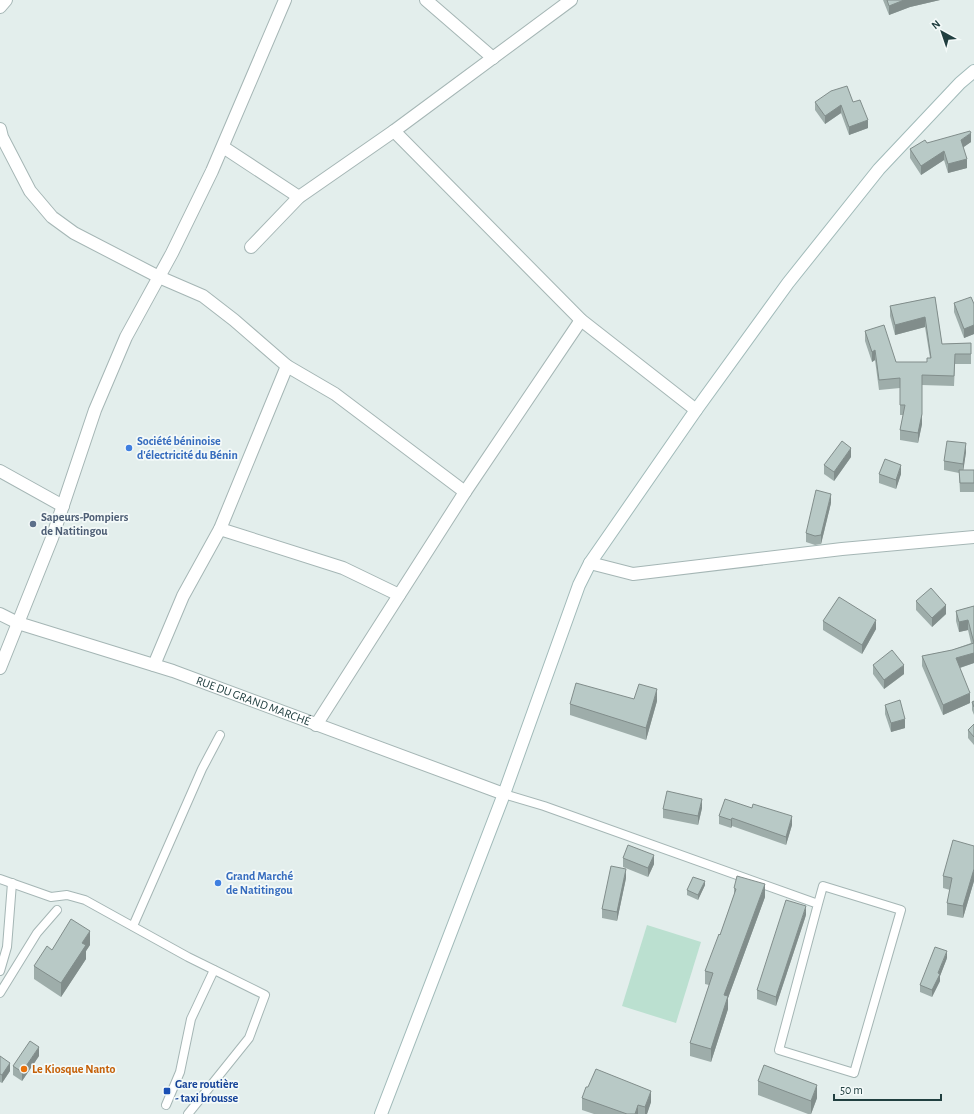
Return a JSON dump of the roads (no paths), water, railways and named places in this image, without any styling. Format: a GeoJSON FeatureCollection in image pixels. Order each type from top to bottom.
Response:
{"type":"FeatureCollection","features":[{"type":"Feature","properties":{"kind":"street"},"geometry":{"type":"LineString","coordinates":[[0,7],[6,0]]}},
{"type":"Feature","properties":{"kind":"street"},"geometry":{"type":"LineString","coordinates":[[0,668],[64,506],[95,410],[126,337],[159,277],[224,146],[285,0]]}},
{"type":"Feature","properties":{"kind":"street"},"geometry":{"type":"LineString","coordinates":[[426,0],[493,58]]}},
{"type":"Feature","properties":{"kind":"street"},"geometry":{"type":"LineString","coordinates":[[251,247],[299,197],[394,131],[571,0]]}},
{"type":"Feature","properties":{"kind":"street"},"geometry":{"type":"LineString","coordinates":[[381,1114],[504,794],[579,585],[590,563],[696,410],[788,283],[861,191],[960,83],[974,71]]}},
{"type":"Feature","properties":{"kind":"street"},"geometry":{"type":"LineString","coordinates":[[0,129],[2,137],[30,191],[52,217],[74,233],[159,277],[203,296],[234,320],[287,366],[335,394],[465,492]]}},
{"type":"Feature","properties":{"kind":"street"},"geometry":{"type":"LineString","coordinates":[[394,131],[581,320],[696,410]]}},
{"type":"Feature","properties":{"kind":"street"},"geometry":{"type":"LineString","coordinates":[[224,146],[299,197]]}},
{"type":"Feature","properties":{"kind":"street"},"geometry":{"type":"LineString","coordinates":[[316,725],[465,492],[581,320]]}},
{"type":"Feature","properties":{"kind":"street"},"geometry":{"type":"LineString","coordinates":[[154,665],[183,596],[220,529],[287,366]]}},
{"type":"Feature","properties":{"kind":"street"},"geometry":{"type":"LineString","coordinates":[[0,471],[64,506]]}},
{"type":"Feature","properties":{"kind":"street"},"geometry":{"type":"LineString","coordinates":[[220,529],[344,568],[399,595]]}},
{"type":"Feature","properties":{"kind":"street"},"geometry":{"type":"LineString","coordinates":[[590,563],[632,574],[842,549],[974,537]]}},
{"type":"Feature","properties":{"kind":"street","name":"RUE DU GRAND MARCHÉ"},"geometry":{"type":"LineString","coordinates":[[0,614],[18,623],[154,665],[504,794]]}},
{"type":"Feature","properties":{"kind":"lane"},"geometry":{"type":"LineString","coordinates":[[133,926],[202,769],[220,734]]}},
{"type":"Feature","properties":{"kind":"lane"},"geometry":{"type":"LineString","coordinates":[[504,794],[544,806],[818,904]]}},
{"type":"Feature","properties":{"kind":"lane"},"geometry":{"type":"LineString","coordinates":[[0,879],[51,897],[68,895],[85,900],[133,926],[146,935],[265,995],[249,1038],[188,1114]]}},
{"type":"Feature","properties":{"kind":"lane"},"geometry":{"type":"LineString","coordinates":[[0,971],[7,947],[12,883]]}},
{"type":"Feature","properties":{"kind":"lane"},"geometry":{"type":"LineString","coordinates":[[823,886],[901,910],[854,1073],[779,1050],[818,904],[823,886]]}},
{"type":"Feature","properties":{"kind":"lane"},"geometry":{"type":"LineString","coordinates":[[0,993],[37,933],[57,910]]}},
{"type":"Feature","properties":{"kind":"lane"},"geometry":{"type":"LineString","coordinates":[[166,1105],[180,1072],[191,1018],[214,970]]}},
{"type":"Feature","properties":{"kind":"place","name":"Société béninoise d'électricité du Bénin"},"geometry":{"type":"Point","coordinates":[129,448]}},
{"type":"Feature","properties":{"kind":"place","name":"Sapeurs-Pompiers de Natitingou"},"geometry":{"type":"Point","coordinates":[33,524]}},
{"type":"Feature","properties":{"kind":"place","name":"Grand Marché de Natitingou"},"geometry":{"type":"Point","coordinates":[218,883]}},
{"type":"Feature","properties":{"kind":"place","name":"Le Kiosque Nanto"},"geometry":{"type":"Point","coordinates":[24,1069]}},
{"type":"Feature","properties":{"kind":"place","name":"Gare routière - taxi brousse"},"geometry":{"type":"Point","coordinates":[167,1091]}}]}
